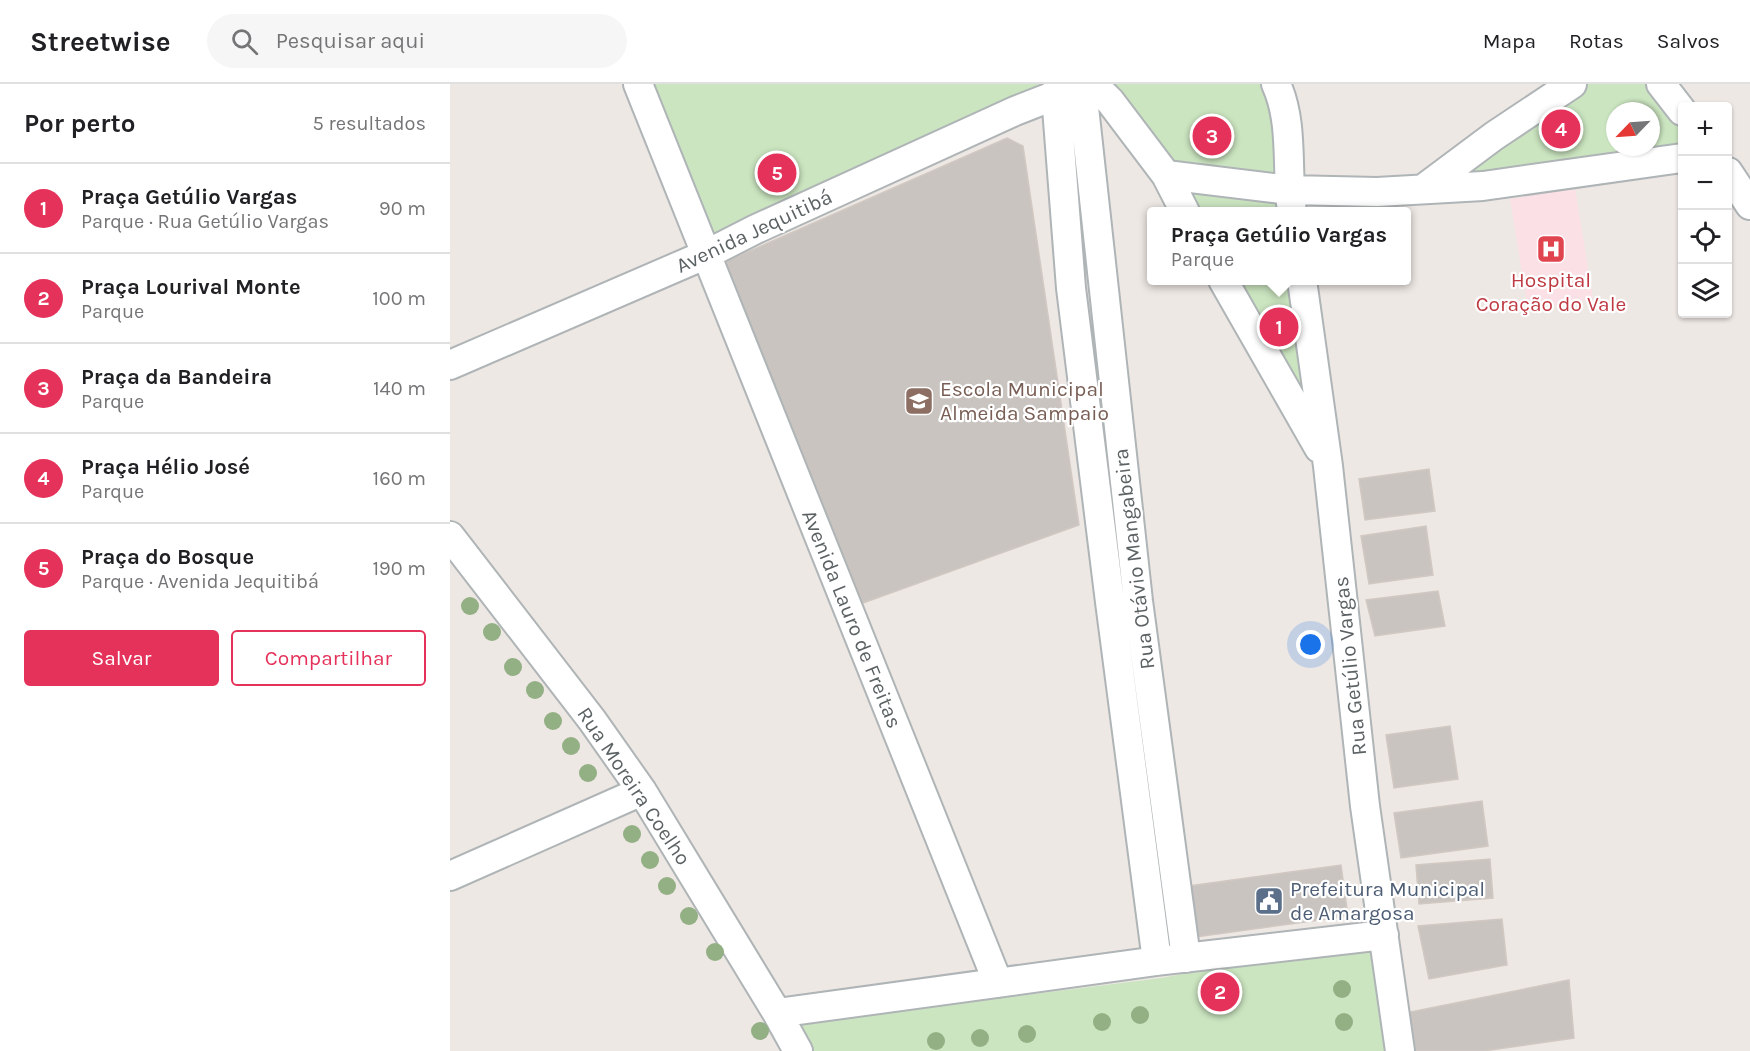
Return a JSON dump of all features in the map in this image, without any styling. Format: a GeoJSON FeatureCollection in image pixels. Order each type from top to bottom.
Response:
{"type":"FeatureCollection","features":[{"type":"Feature","properties":{"kind":"street","name":"Avenida Lauro de Freitas"},"geometry":{"type":"LineString","coordinates":[[638,84],[999,983]]}},
{"type":"Feature","properties":{"kind":"street"},"geometry":{"type":"LineString","coordinates":[[1276,84],[1285,117],[1289,145],[1291,201]]}},
{"type":"Feature","properties":{"kind":"street"},"geometry":{"type":"LineString","coordinates":[[1423,189],[1494,136],[1572,84]]}},
{"type":"Feature","properties":{"kind":"street"},"geometry":{"type":"LineString","coordinates":[[1661,84],[1678,105]]}},
{"type":"Feature","properties":{"kind":"street","name":"Avenida Jequitibá"},"geometry":{"type":"LineString","coordinates":[[450,365],[707,254],[939,144],[1078,88]]}},
{"type":"Feature","properties":{"kind":"street"},"geometry":{"type":"LineString","coordinates":[[1078,88],[1166,175],[1182,207]]}},
{"type":"Feature","properties":{"kind":"street","name":"Rua Otávio Mangabeira"},"geometry":{"type":"LineString","coordinates":[[1078,88],[1138,601],[1186,958]]}},
{"type":"Feature","properties":{"kind":"street","name":"Rua Otávio Mangabeira"},"geometry":{"type":"LineString","coordinates":[[1078,88],[1071,288],[1157,961]]}},
{"type":"Feature","properties":{"kind":"street"},"geometry":{"type":"LineString","coordinates":[[1166,175],[1291,201],[1377,192],[1483,186],[1678,159]]}},
{"type":"Feature","properties":{"kind":"street"},"geometry":{"type":"LineString","coordinates":[[1732,178],[1750,205]]}},
{"type":"Feature","properties":{"kind":"street"},"geometry":{"type":"LineString","coordinates":[[1226,285],[1328,466]]}},
{"type":"Feature","properties":{"kind":"street","name":"Rua Getúlio Vargas"},"geometry":{"type":"LineString","coordinates":[[1303,285],[1328,466],[1365,806],[1400,1051]]}},
{"type":"Feature","properties":{"kind":"street","name":"Rua Moreira Coelho"},"geometry":{"type":"LineString","coordinates":[[450,536],[592,720],[642,791],[798,1051]]}},
{"type":"Feature","properties":{"kind":"street"},"geometry":{"type":"LineString","coordinates":[[1110,602],[1138,601]]}},
{"type":"Feature","properties":{"kind":"street"},"geometry":{"type":"LineString","coordinates":[[1133,774],[1161,772]]}},
{"type":"Feature","properties":{"kind":"street"},"geometry":{"type":"LineString","coordinates":[[450,876],[642,791]]}},
{"type":"Feature","properties":{"kind":"street"},"geometry":{"type":"LineString","coordinates":[[777,1013],[1157,961],[1384,934]]}},
{"type":"Feature","properties":{"kind":"shaded area","name":"Hospital Coração do Vale"},"geometry":{"type":"Polygon","coordinates":[[[1575,188],[1593,299],[1528,309],[1510,199],[1575,188]]]}},
{"type":"Feature","properties":{"kind":"green space"},"geometry":{"type":"Polygon","coordinates":[[[638,84],[1273,84],[1291,207],[1183,207],[1101,91],[707,254],[638,84]]]}},
{"type":"Feature","properties":{"kind":"green space"},"geometry":{"type":"Polygon","coordinates":[[[1572,84],[1661,84],[1678,106],[1678,158],[1430,183],[1572,84]]]}},
{"type":"Feature","properties":{"kind":"green space"},"geometry":{"type":"Polygon","coordinates":[[[1225,285],[1302,285],[1325,456],[1225,285]]]}},
{"type":"Feature","properties":{"kind":"green space"},"geometry":{"type":"Polygon","coordinates":[[[1382,937],[1398,1051],[803,1051],[781,1014],[873,1015],[1161,978],[1382,937]]]}},
{"type":"Feature","properties":{"kind":"building","name":"Escola Municipal Almeida Sampaio"},"geometry":{"type":"Polygon","coordinates":[[[1007,138],[1023,146],[1079,525],[863,603],[724,276],[727,261],[1007,138]]]}},
{"type":"Feature","properties":{"kind":"building"},"geometry":{"type":"Polygon","coordinates":[[[1429,469],[1435,511],[1365,520],[1359,479],[1429,469]]]}},
{"type":"Feature","properties":{"kind":"building"},"geometry":{"type":"Polygon","coordinates":[[[1426,526],[1433,575],[1369,584],[1361,536],[1426,526]]]}},
{"type":"Feature","properties":{"kind":"building"},"geometry":{"type":"Polygon","coordinates":[[[1438,591],[1445,626],[1375,636],[1366,600],[1438,591]]]}},
{"type":"Feature","properties":{"kind":"building"},"geometry":{"type":"Polygon","coordinates":[[[1450,726],[1458,779],[1394,788],[1386,735],[1450,726]]]}},
{"type":"Feature","properties":{"kind":"building"},"geometry":{"type":"Polygon","coordinates":[[[1482,801],[1488,846],[1401,858],[1394,813],[1482,801]]]}},
{"type":"Feature","properties":{"kind":"building"},"geometry":{"type":"Polygon","coordinates":[[[1490,859],[1493,898],[1419,904],[1416,865],[1490,859]]]}},
{"type":"Feature","properties":{"kind":"building","name":"Prefeitura Municipal de Amargosa"},"geometry":{"type":"Polygon","coordinates":[[[1341,865],[1348,916],[1196,937],[1189,886],[1341,865]]]}},
{"type":"Feature","properties":{"kind":"building"},"geometry":{"type":"Polygon","coordinates":[[[1502,919],[1507,965],[1429,979],[1418,926],[1502,919]]]}},
{"type":"Feature","properties":{"kind":"building"},"geometry":{"type":"Polygon","coordinates":[[[1569,980],[1574,1038],[1484,1051],[1413,1051],[1405,1013],[1569,980]]]}},
{"type":"Feature","properties":{"kind":"place","name":"Praça Hélio José"},"geometry":{"type":"Point","coordinates":[1561,129]}},
{"type":"Feature","properties":{"kind":"place","name":"Praça da Bandeira"},"geometry":{"type":"Point","coordinates":[1212,136]}},
{"type":"Feature","properties":{"kind":"place","name":"Praça do Bosque"},"geometry":{"type":"Point","coordinates":[777,173]}},
{"type":"Feature","properties":{"kind":"place","name":"Hospital Coração do Vale"},"geometry":{"type":"Point","coordinates":[1551,249]}},
{"type":"Feature","properties":{"kind":"place","name":"Praça Getúlio Vargas"},"geometry":{"type":"Point","coordinates":[1279,327]}},
{"type":"Feature","properties":{"kind":"place","name":"Escola Municipal Almeida Sampaio"},"geometry":{"type":"Point","coordinates":[919,401]}},
{"type":"Feature","properties":{"kind":"place","name":"Prefeitura Municipal de Amargosa"},"geometry":{"type":"Point","coordinates":[1269,901]}},
{"type":"Feature","properties":{"kind":"place","name":"Praça Lourival Monte"},"geometry":{"type":"Point","coordinates":[1220,992]}}]}
